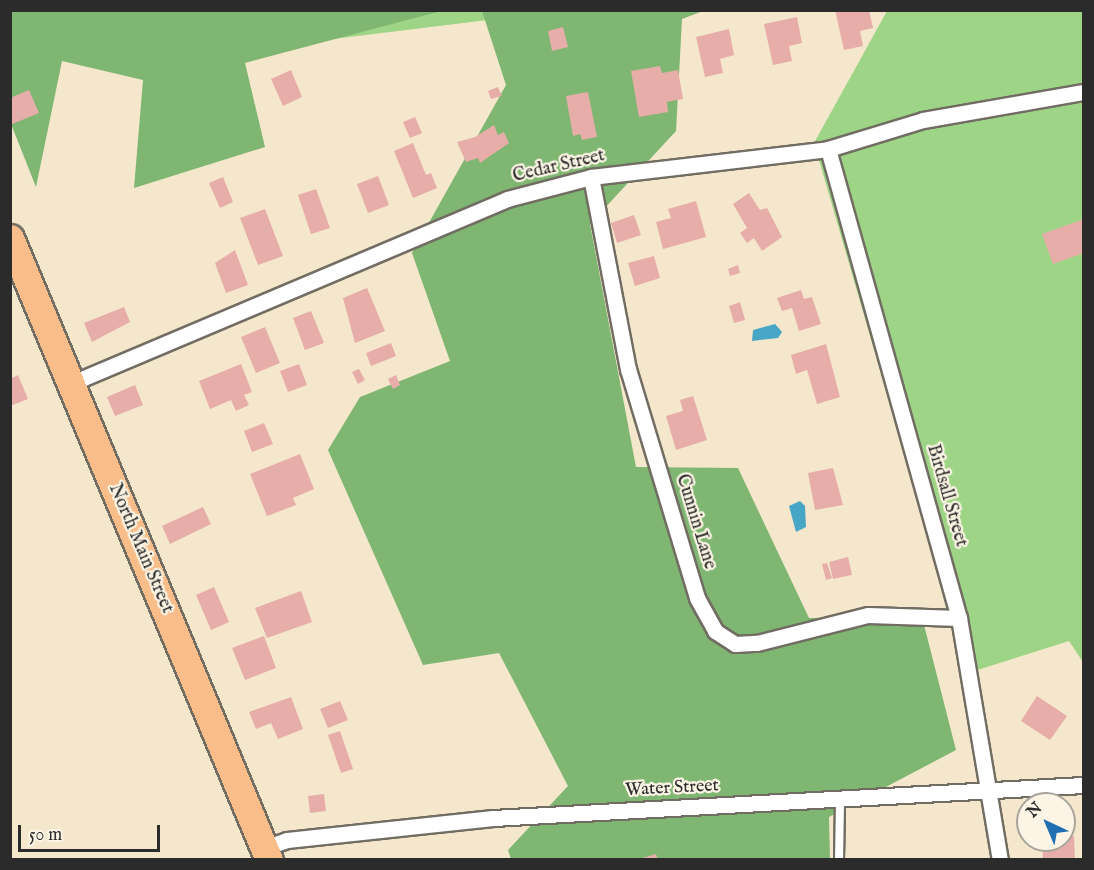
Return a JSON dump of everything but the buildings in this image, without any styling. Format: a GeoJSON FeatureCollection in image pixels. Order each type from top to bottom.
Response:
{"type":"FeatureCollection","features":[{"type":"Feature","properties":{"kind":"highway","name":"North Main Street"},"geometry":{"type":"LineString","coordinates":[[13,249],[72,383],[267,854]]}},
{"type":"Feature","properties":{"kind":"street","name":"Cedar Street"},"geometry":{"type":"LineString","coordinates":[[72,383],[507,199],[591,177],[828,149],[922,120],[1083,92]]}},
{"type":"Feature","properties":{"kind":"street","name":"Birdsall Street"},"geometry":{"type":"LineString","coordinates":[[828,149],[959,618],[992,792],[1000,860]]}},
{"type":"Feature","properties":{"kind":"street","name":"Cunnin Lane"},"geometry":{"type":"LineString","coordinates":[[591,177],[628,369],[697,598],[715,631],[735,644],[757,643],[868,615],[959,618]]}},
{"type":"Feature","properties":{"kind":"street","name":"Water Street"},"geometry":{"type":"LineString","coordinates":[[267,854],[287,840],[493,818],[992,792],[1083,785]]}},
{"type":"Feature","properties":{"kind":"lane"},"geometry":{"type":"LineString","coordinates":[[839,860],[840,800]]}},
{"type":"Feature","properties":{"kind":"green space"},"geometry":{"type":"Polygon","coordinates":[[[10,11],[441,11],[245,63],[265,147],[134,188],[143,80],[62,61],[36,187],[11,124],[10,11]]]}},
{"type":"Feature","properties":{"kind":"green space"},"geometry":{"type":"Polygon","coordinates":[[[269,11],[560,11],[284,45],[269,11]]]}},
{"type":"Feature","properties":{"kind":"green space"},"geometry":{"type":"Polygon","coordinates":[[[482,11],[703,11],[682,19],[676,131],[590,224],[636,467],[738,468],[809,618],[922,617],[956,750],[829,817],[830,859],[511,859],[508,850],[568,786],[499,653],[423,665],[328,450],[360,397],[450,361],[412,253],[506,85],[482,11]]]}},
{"type":"Feature","properties":{"kind":"green space"},"geometry":{"type":"Polygon","coordinates":[[[887,11],[1083,11],[1083,662],[1069,641],[968,673],[814,143],[887,11]]]}},
{"type":"Feature","properties":{"kind":"water"},"geometry":{"type":"Polygon","coordinates":[[[775,324],[782,332],[778,338],[752,341],[753,330],[775,324]]]}},
{"type":"Feature","properties":{"kind":"water"},"geometry":{"type":"Polygon","coordinates":[[[800,501],[805,506],[806,527],[796,532],[789,506],[800,501]]]}}]}
